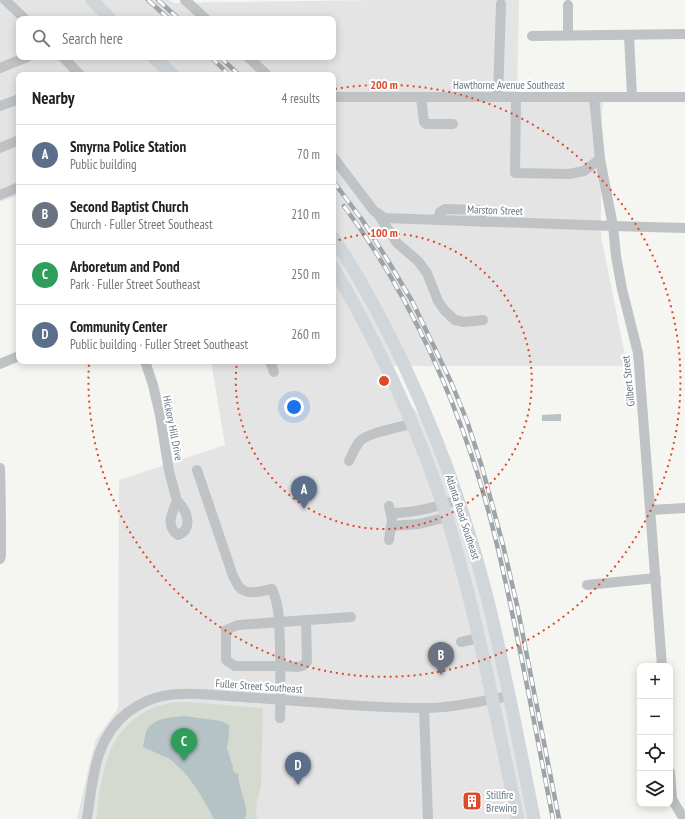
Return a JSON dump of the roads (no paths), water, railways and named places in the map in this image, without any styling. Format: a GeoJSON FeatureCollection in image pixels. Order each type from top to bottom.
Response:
{"type":"FeatureCollection","features":[{"type":"Feature","properties":{"kind":"main road"},"geometry":{"type":"LineString","coordinates":[[92,0],[107,16]]}},
{"type":"Feature","properties":{"kind":"main road"},"geometry":{"type":"LineString","coordinates":[[156,60],[170,72]]}},
{"type":"Feature","properties":{"kind":"main road","name":"Atlanta Road Southeast"},"geometry":{"type":"LineString","coordinates":[[336,242],[375,307],[403,363],[428,420],[467,526],[486,592],[496,635],[534,819]]}},
{"type":"Feature","properties":{"kind":"main road","name":"Atlanta Road Southeast"},"geometry":{"type":"LineString","coordinates":[[336,272],[360,314],[391,375],[428,463],[451,529],[479,638],[518,819]]}},
{"type":"Feature","properties":{"kind":"street"},"geometry":{"type":"LineString","coordinates":[[5,0],[21,16]]}},
{"type":"Feature","properties":{"kind":"street"},"geometry":{"type":"LineString","coordinates":[[185,0],[203,16]]}},
{"type":"Feature","properties":{"kind":"street"},"geometry":{"type":"LineString","coordinates":[[498,97],[501,4]]}},
{"type":"Feature","properties":{"kind":"street"},"geometry":{"type":"LineString","coordinates":[[568,5],[568,35]]}},
{"type":"Feature","properties":{"kind":"street"},"geometry":{"type":"LineString","coordinates":[[532,36],[685,34]]}},
{"type":"Feature","properties":{"kind":"street"},"geometry":{"type":"LineString","coordinates":[[628,35],[632,97]]}},
{"type":"Feature","properties":{"kind":"street"},"geometry":{"type":"LineString","coordinates":[[0,68],[20,60]]}},
{"type":"Feature","properties":{"kind":"street"},"geometry":{"type":"LineString","coordinates":[[64,60],[73,72]]}},
{"type":"Feature","properties":{"kind":"street"},"geometry":{"type":"LineString","coordinates":[[251,60],[264,72]]}},
{"type":"Feature","properties":{"kind":"street","name":"Hawthorne Avenue Southeast"},"geometry":{"type":"LineString","coordinates":[[336,97],[685,97]]}},
{"type":"Feature","properties":{"kind":"street"},"geometry":{"type":"LineString","coordinates":[[516,97],[515,173],[569,174],[584,171],[600,160]]}},
{"type":"Feature","properties":{"kind":"street","name":"Gilbert Street"},"geometry":{"type":"LineString","coordinates":[[594,97],[600,160],[616,256],[622,289],[640,364],[662,663]]}},
{"type":"Feature","properties":{"kind":"street"},"geometry":{"type":"LineString","coordinates":[[421,98],[424,122],[426,124],[453,124]]}},
{"type":"Feature","properties":{"kind":"street"},"geometry":{"type":"LineString","coordinates":[[0,106],[16,100]]}},
{"type":"Feature","properties":{"kind":"street"},"geometry":{"type":"LineString","coordinates":[[0,148],[16,141]]}},
{"type":"Feature","properties":{"kind":"street"},"geometry":{"type":"LineString","coordinates":[[336,161],[374,211],[378,214],[397,243],[418,261],[427,273],[438,301],[445,311],[455,320],[464,322],[484,320]]}},
{"type":"Feature","properties":{"kind":"street"},"geometry":{"type":"LineString","coordinates":[[0,195],[16,188]]}},
{"type":"Feature","properties":{"kind":"street","name":"Marston Street"},"geometry":{"type":"LineString","coordinates":[[378,214],[385,218],[685,228]]}},
{"type":"Feature","properties":{"kind":"street"},"geometry":{"type":"LineString","coordinates":[[360,314],[375,307]]}},
{"type":"Feature","properties":{"kind":"street"},"geometry":{"type":"LineString","coordinates":[[0,364],[16,357]]}},
{"type":"Feature","properties":{"kind":"street","name":"Hickory Hill Drive"},"geometry":{"type":"LineString","coordinates":[[146,364],[160,415],[169,471],[177,501]]}},
{"type":"Feature","properties":{"kind":"street"},"geometry":{"type":"LineString","coordinates":[[271,364],[274,372]]}},
{"type":"Feature","properties":{"kind":"street"},"geometry":{"type":"LineString","coordinates":[[349,461],[360,441],[364,438],[372,434],[412,424]]}},
{"type":"Feature","properties":{"kind":"street"},"geometry":{"type":"LineString","coordinates":[[0,468],[0,559]]}},
{"type":"Feature","properties":{"kind":"street"},"geometry":{"type":"LineString","coordinates":[[198,470],[238,587],[243,591],[251,592],[272,589],[274,594],[278,607],[279,623],[280,718]]}},
{"type":"Feature","properties":{"kind":"street"},"geometry":{"type":"LineString","coordinates":[[392,526],[419,524],[444,511],[458,500]]}},
{"type":"Feature","properties":{"kind":"street"},"geometry":{"type":"LineString","coordinates":[[651,510],[685,508]]}},
{"type":"Feature","properties":{"kind":"street"},"geometry":{"type":"LineString","coordinates":[[389,540],[392,526],[390,510],[414,512],[444,511]]}},
{"type":"Feature","properties":{"kind":"street"},"geometry":{"type":"LineString","coordinates":[[586,585],[656,578]]}},
{"type":"Feature","properties":{"kind":"street"},"geometry":{"type":"LineString","coordinates":[[306,620],[307,662],[302,666],[298,668],[280,666],[235,666],[226,660],[226,630],[238,626],[306,620],[351,617]]}},
{"type":"Feature","properties":{"kind":"street"},"geometry":{"type":"LineString","coordinates":[[462,642],[479,638]]}},
{"type":"Feature","properties":{"kind":"street","name":"Fuller Street Southeast"},"geometry":{"type":"LineString","coordinates":[[87,819],[96,761],[102,745],[113,726],[128,712],[144,702],[162,696],[176,694],[424,708],[456,706],[509,696]]}},
{"type":"Feature","properties":{"kind":"street"},"geometry":{"type":"LineString","coordinates":[[424,708],[428,819]]}},
{"type":"Feature","properties":{"kind":"street"},"geometry":{"type":"LineString","coordinates":[[673,801],[684,819]]}},
{"type":"Feature","properties":{"kind":"railway"},"geometry":{"type":"LineString","coordinates":[[148,0],[166,16]]}},
{"type":"Feature","properties":{"kind":"railway"},"geometry":{"type":"LineString","coordinates":[[158,0],[176,16]]}},
{"type":"Feature","properties":{"kind":"railway"},"geometry":{"type":"LineString","coordinates":[[214,60],[226,72]]}},
{"type":"Feature","properties":{"kind":"railway"},"geometry":{"type":"LineString","coordinates":[[223,60],[236,72]]}},
{"type":"Feature","properties":{"kind":"railway"},"geometry":{"type":"LineString","coordinates":[[336,185],[363,221],[412,301],[451,382],[467,421],[482,467],[517,605],[559,819]]}},
{"type":"Feature","properties":{"kind":"railway"},"geometry":{"type":"LineString","coordinates":[[344,206],[365,235],[402,296],[419,328],[448,393],[473,460],[491,520],[505,581],[553,819]]}},
{"type":"Feature","properties":{"kind":"place","name":"Smyrna Police Station"},"geometry":{"type":"Point","coordinates":[304,509]}},
{"type":"Feature","properties":{"kind":"place","name":"Second Baptist Church"},"geometry":{"type":"Point","coordinates":[441,675]}},
{"type":"Feature","properties":{"kind":"place","name":"Arboretum and Pond"},"geometry":{"type":"Point","coordinates":[184,761]}},
{"type":"Feature","properties":{"kind":"place","name":"Community Center"},"geometry":{"type":"Point","coordinates":[298,785]}},
{"type":"Feature","properties":{"kind":"place","name":"Stillfire Brewing"},"geometry":{"type":"Point","coordinates":[472,801]}}]}
